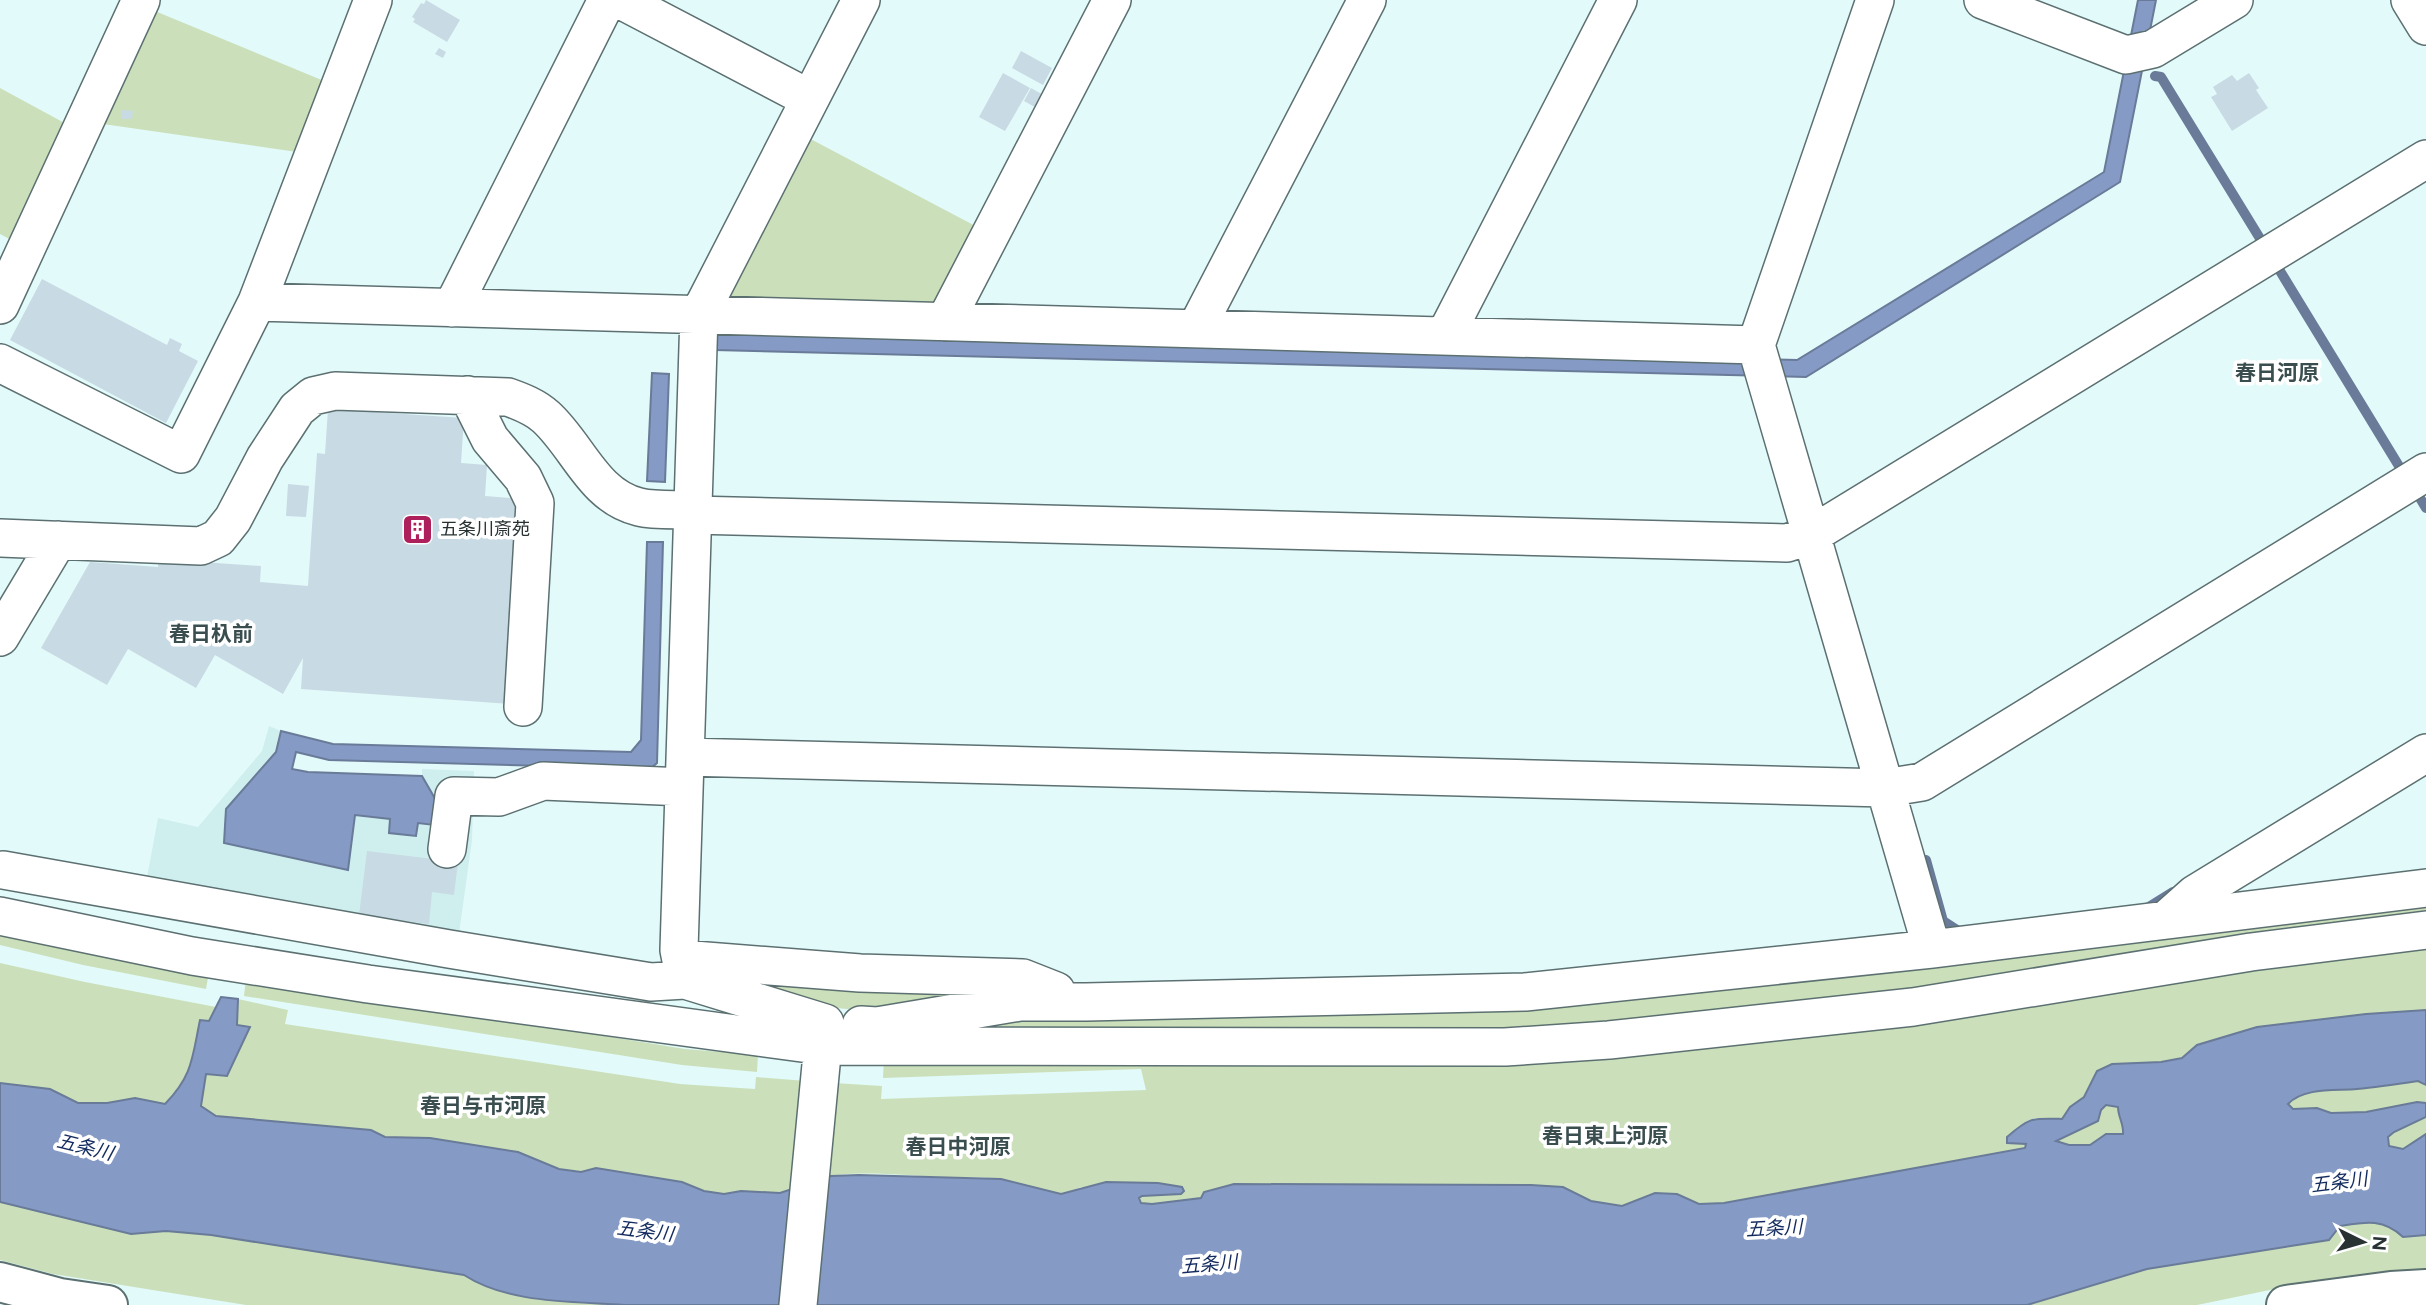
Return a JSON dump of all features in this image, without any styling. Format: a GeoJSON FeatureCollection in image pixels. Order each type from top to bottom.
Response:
{"type":"FeatureCollection","features":[{"type":"Feature","properties":{"kind":"main road"},"geometry":{"type":"LineString","coordinates":[[0,1282],[59,1301],[108,1305]]}},
{"type":"Feature","properties":{"kind":"main road"},"geometry":{"type":"LineString","coordinates":[[2286,1305],[2426,1289]]}},
{"type":"Feature","properties":{"kind":"street"},"geometry":{"type":"LineString","coordinates":[[0,305],[141,0]]}},
{"type":"Feature","properties":{"kind":"street"},"geometry":{"type":"LineString","coordinates":[[0,363],[181,454],[257,302],[373,0]]}},
{"type":"Feature","properties":{"kind":"street"},"geometry":{"type":"LineString","coordinates":[[452,308],[607,0]]}},
{"type":"Feature","properties":{"kind":"street"},"geometry":{"type":"LineString","coordinates":[[621,0],[810,99]]}},
{"type":"Feature","properties":{"kind":"street"},"geometry":{"type":"LineString","coordinates":[[683,970],[679,950],[699,315],[861,0]]}},
{"type":"Feature","properties":{"kind":"street"},"geometry":{"type":"LineString","coordinates":[[945,322],[1112,0]]}},
{"type":"Feature","properties":{"kind":"street"},"geometry":{"type":"LineString","coordinates":[[1196,329],[1367,0]]}},
{"type":"Feature","properties":{"kind":"street"},"geometry":{"type":"LineString","coordinates":[[1445,336],[1618,0]]}},
{"type":"Feature","properties":{"kind":"street"},"geometry":{"type":"LineString","coordinates":[[1875,0],[1761,363],[1932,949]]}},
{"type":"Feature","properties":{"kind":"street"},"geometry":{"type":"LineString","coordinates":[[1983,0],[2140,52],[2234,0]]}},
{"type":"Feature","properties":{"kind":"street"},"geometry":{"type":"LineString","coordinates":[[2410,0],[2426,26]]}},
{"type":"Feature","properties":{"kind":"street"},"geometry":{"type":"LineString","coordinates":[[0,538],[201,546],[218,538],[233,519],[265,458],[297,409],[313,396],[334,391],[508,397],[529,404],[547,417],[605,489],[621,500],[640,507],[693,512],[1787,543],[1811,535],[2426,159]]}},
{"type":"Feature","properties":{"kind":"street"},"geometry":{"type":"LineString","coordinates":[[257,302],[1445,336],[1761,363]]}},
{"type":"Feature","properties":{"kind":"street"},"geometry":{"type":"LineString","coordinates":[[468,395],[490,439],[523,478],[535,503],[523,707]]}},
{"type":"Feature","properties":{"kind":"street"},"geometry":{"type":"LineString","coordinates":[[447,849],[454,796],[499,797],[543,781],[685,772],[1885,788],[1922,782],[2426,472]]}},
{"type":"Feature","properties":{"kind":"street"},"geometry":{"type":"LineString","coordinates":[[0,637],[58,540]]}},
{"type":"Feature","properties":{"kind":"street"},"geometry":{"type":"LineString","coordinates":[[2168,918],[2195,894],[2426,754]]}},
{"type":"Feature","properties":{"kind":"street"},"geometry":{"type":"LineString","coordinates":[[2,869],[449,949],[651,982],[683,970],[859,972],[1023,978],[1086,1002]]}},
{"type":"Feature","properties":{"kind":"street"},"geometry":{"type":"LineString","coordinates":[[2,869],[147,931],[192,956]]}},
{"type":"Feature","properties":{"kind":"street"},"geometry":{"type":"LineString","coordinates":[[683,970],[824,1043],[877,1026],[1020,1002],[1525,992],[1932,949],[2426,888]]}},
{"type":"Feature","properties":{"kind":"street"},"geometry":{"type":"LineString","coordinates":[[0,916],[192,956],[368,984],[824,1043],[1505,1047],[1609,1040],[1913,1007],[2251,952],[2426,930]]}},
{"type":"Feature","properties":{"kind":"street"},"geometry":{"type":"LineString","coordinates":[[798,1305],[824,1043]]}},
{"type":"Feature","properties":{"kind":"shaded area"},"geometry":{"type":"Polygon","coordinates":[[[269,726],[281,731],[276,752],[268,764],[355,815],[390,819],[389,833],[416,836],[418,823],[437,802],[422,776],[422,769],[474,771],[472,840],[455,963],[142,904],[158,818],[198,827],[262,751],[269,726]]]}},
{"type":"Feature","properties":{"kind":"green space"},"geometry":{"type":"Polygon","coordinates":[[[150,9],[324,81],[297,152],[96,123],[150,9]]]}},
{"type":"Feature","properties":{"kind":"green space"},"geometry":{"type":"Polygon","coordinates":[[[0,88],[70,126],[15,242],[0,234],[0,88]]]}},
{"type":"Feature","properties":{"kind":"green space"},"geometry":{"type":"Polygon","coordinates":[[[803,135],[981,229],[933,308],[728,303],[723,294],[803,135]]]}},
{"type":"Feature","properties":{"kind":"green space"},"geometry":{"type":"Polygon","coordinates":[[[2426,899],[2426,920],[1901,999],[1587,1031],[913,1039],[1020,1014],[1504,1003],[2426,899]]]}},
{"type":"Feature","properties":{"kind":"green space"},"geometry":{"type":"Polygon","coordinates":[[[0,930],[209,972],[206,989],[83,965],[0,945],[0,930]]]}},
{"type":"Feature","properties":{"kind":"green space"},"geometry":{"type":"Polygon","coordinates":[[[2426,940],[2426,1010],[2257,1027],[2197,1045],[2182,1057],[2161,1062],[2112,1064],[2097,1071],[2084,1097],[2070,1107],[2062,1119],[2035,1118],[2025,1122],[2025,1148],[1724,1203],[1699,1204],[1677,1195],[1655,1193],[1622,1206],[1591,1201],[1563,1187],[1531,1185],[1202,1198],[1152,1204],[1141,1203],[1141,1196],[1081,1187],[1053,1193],[988,1178],[865,1173],[824,1178],[834,1083],[882,1086],[881,1099],[1146,1090],[1141,1069],[883,1078],[884,1058],[1521,1055],[2426,940]]]}},
{"type":"Feature","properties":{"kind":"green space"},"geometry":{"type":"Polygon","coordinates":[[[0,963],[216,1007],[209,1021],[200,1020],[186,1075],[165,1104],[135,1098],[107,1103],[78,1103],[50,1089],[0,1083],[0,963]]]}},
{"type":"Feature","properties":{"kind":"green space"},"geometry":{"type":"Polygon","coordinates":[[[246,978],[685,1049],[758,1055],[757,1072],[682,1065],[244,996],[246,978]]]}},
{"type":"Feature","properties":{"kind":"green space"},"geometry":{"type":"Polygon","coordinates":[[[768,981],[1000,993],[866,1011],[837,1008],[767,991],[768,981]]]}},
{"type":"Feature","properties":{"kind":"green space"},"geometry":{"type":"Polygon","coordinates":[[[238,999],[288,1010],[285,1024],[680,1084],[755,1089],[756,1077],[806,1081],[797,1188],[780,1193],[741,1191],[724,1194],[704,1191],[682,1182],[596,1168],[581,1172],[559,1169],[518,1152],[430,1138],[385,1137],[371,1130],[216,1116],[201,1106],[206,1074],[249,1027],[237,1025],[238,999]]]}},
{"type":"Feature","properties":{"kind":"green space"},"geometry":{"type":"Polygon","coordinates":[[[2418,1081],[2426,1085],[2426,1103],[2417,1102],[2366,1112],[2331,1113],[2317,1108],[2292,1109],[2288,1104],[2311,1092],[2418,1081]]]}},
{"type":"Feature","properties":{"kind":"green space"},"geometry":{"type":"Polygon","coordinates":[[[2106,1105],[2119,1107],[2123,1134],[2106,1134],[2090,1145],[2069,1145],[2055,1141],[2069,1133],[2106,1105]]]}},
{"type":"Feature","properties":{"kind":"green space"},"geometry":{"type":"Polygon","coordinates":[[[2426,1117],[2426,1134],[2403,1149],[2389,1146],[2388,1137],[2393,1132],[2426,1117]]]}},
{"type":"Feature","properties":{"kind":"green space"},"geometry":{"type":"Polygon","coordinates":[[[0,1202],[131,1234],[166,1231],[211,1235],[464,1275],[501,1291],[521,1296],[624,1305],[246,1305],[53,1274],[0,1260],[0,1202]]]}},
{"type":"Feature","properties":{"kind":"green space"},"geometry":{"type":"Polygon","coordinates":[[[2368,1222],[2392,1226],[2403,1237],[2426,1235],[2426,1272],[2319,1280],[2197,1305],[2028,1305],[2147,1269],[2329,1240],[2339,1226],[2368,1222]]]}},
{"type":"Feature","properties":{"kind":"water"},"geometry":{"type":"Polygon","coordinates":[[[2138,0],[2156,0],[2120,182],[1806,377],[715,350],[716,332],[1797,360],[2104,172],[2138,0]]]}},
{"type":"Feature","properties":{"kind":"water"},"geometry":{"type":"Polygon","coordinates":[[[652,373],[669,374],[665,482],[647,481],[652,373]]]}},
{"type":"Feature","properties":{"kind":"water"},"geometry":{"type":"Polygon","coordinates":[[[647,542],[663,542],[657,763],[650,769],[329,760],[296,752],[292,769],[308,772],[422,776],[437,802],[434,825],[418,823],[416,836],[389,833],[390,819],[355,815],[348,870],[224,843],[226,809],[276,752],[281,731],[333,744],[631,752],[641,740],[647,542]]]}},
{"type":"Feature","properties":{"kind":"water","name":"五条川"},"geometry":{"type":"Polygon","coordinates":[[[221,997],[238,999],[237,1025],[250,1027],[227,1076],[206,1074],[201,1106],[216,1116],[371,1130],[385,1137],[430,1138],[518,1152],[559,1169],[581,1172],[596,1168],[682,1182],[704,1191],[724,1194],[741,1191],[780,1193],[831,1176],[859,1175],[1001,1179],[1061,1194],[1106,1182],[1158,1183],[1182,1187],[1184,1191],[1181,1194],[1139,1198],[1141,1203],[1152,1204],[1201,1198],[1204,1192],[1234,1184],[1531,1185],[1563,1187],[1591,1201],[1622,1206],[1655,1193],[1677,1194],[1699,1204],[1724,1203],[2025,1148],[2026,1144],[2007,1143],[2007,1137],[2032,1120],[2062,1119],[2070,1107],[2084,1097],[2097,1071],[2112,1064],[2161,1062],[2182,1058],[2197,1045],[2257,1027],[2426,1010],[2426,1085],[2418,1081],[2311,1092],[2288,1104],[2293,1109],[2317,1108],[2331,1113],[2366,1112],[2417,1102],[2426,1103],[2426,1117],[2388,1137],[2389,1146],[2403,1149],[2426,1134],[2426,1235],[2403,1237],[2388,1227],[2373,1223],[2340,1226],[2329,1240],[2147,1269],[2027,1305],[624,1305],[521,1296],[482,1284],[464,1275],[211,1235],[166,1231],[131,1234],[0,1202],[0,1083],[50,1089],[78,1103],[107,1103],[135,1098],[165,1104],[186,1075],[200,1020],[209,1021],[221,997]],[[2106,1105],[2101,1110],[2098,1121],[2056,1141],[2069,1145],[2090,1145],[2106,1134],[2123,1134],[2118,1107],[2106,1105]]]}},
{"type":"Feature","properties":{"kind":"building"},"geometry":{"type":"Polygon","coordinates":[[[426,0],[460,20],[447,42],[413,22],[415,19],[412,17],[426,0]]]}},
{"type":"Feature","properties":{"kind":"building"},"geometry":{"type":"Polygon","coordinates":[[[439,48],[446,52],[443,58],[435,54],[439,48]]]}},
{"type":"Feature","properties":{"kind":"building"},"geometry":{"type":"Polygon","coordinates":[[[1021,51],[1052,68],[1043,85],[1012,68],[1021,51]]]}},
{"type":"Feature","properties":{"kind":"building"},"geometry":{"type":"Polygon","coordinates":[[[1003,73],[1030,88],[1005,131],[979,117],[1003,73]]]}},
{"type":"Feature","properties":{"kind":"building"},"geometry":{"type":"Polygon","coordinates":[[[2249,73],[2268,108],[2232,131],[2211,97],[2217,94],[2213,87],[2232,75],[2237,81],[2249,73]]]}},
{"type":"Feature","properties":{"kind":"building"},"geometry":{"type":"Polygon","coordinates":[[[1031,88],[1047,97],[1040,110],[1024,101],[1031,88]]]}},
{"type":"Feature","properties":{"kind":"building"},"geometry":{"type":"Polygon","coordinates":[[[122,110],[133,111],[132,119],[121,119],[122,110]]]}},
{"type":"Feature","properties":{"kind":"building"},"geometry":{"type":"Polygon","coordinates":[[[42,279],[167,345],[170,338],[182,344],[179,351],[198,361],[166,423],[10,340],[42,279]]]}},
{"type":"Feature","properties":{"kind":"building","name":"五条川斎苑"},"geometry":{"type":"Polygon","coordinates":[[[328,409],[464,418],[461,463],[487,465],[485,496],[524,499],[510,704],[301,689],[303,658],[283,694],[215,655],[196,688],[128,649],[107,685],[41,648],[90,562],[158,567],[158,559],[261,566],[260,582],[308,586],[317,453],[325,454],[328,409]]]}},
{"type":"Feature","properties":{"kind":"building"},"geometry":{"type":"Polygon","coordinates":[[[288,484],[309,486],[306,517],[286,516],[288,484]]]}},
{"type":"Feature","properties":{"kind":"building"},"geometry":{"type":"Polygon","coordinates":[[[367,851],[458,862],[454,895],[432,892],[429,924],[359,915],[367,851]]]}},
{"type":"Feature","properties":{"kind":"waterway"},"geometry":{"type":"LineString","coordinates":[[2155,76],[2161,77],[2264,245]]}},
{"type":"Feature","properties":{"kind":"waterway"},"geometry":{"type":"LineString","coordinates":[[2280,271],[2402,471]]}},
{"type":"Feature","properties":{"kind":"waterway"},"geometry":{"type":"LineString","coordinates":[[2417,493],[2426,508]]}},
{"type":"Feature","properties":{"kind":"waterway"},"geometry":{"type":"LineString","coordinates":[[1926,860],[1943,921],[1963,934]]}},
{"type":"Feature","properties":{"kind":"waterway"},"geometry":{"type":"LineString","coordinates":[[2144,910],[2173,892]]}},
{"type":"Feature","properties":{"kind":"place","name":"五条川斎苑"},"geometry":{"type":"Point","coordinates":[417,529]}},
{"type":"Feature","properties":{"kind":"district","name":"春日河原"},"geometry":{"type":"Point","coordinates":[2277,372]}},
{"type":"Feature","properties":{"kind":"district","name":"春日杁前"},"geometry":{"type":"Point","coordinates":[211,633]}},
{"type":"Feature","properties":{"kind":"district","name":"春日与市河原"},"geometry":{"type":"Point","coordinates":[483,1105]}},
{"type":"Feature","properties":{"kind":"district","name":"春日東上河原"},"geometry":{"type":"Point","coordinates":[1605,1135]}},
{"type":"Feature","properties":{"kind":"district","name":"春日中河原"},"geometry":{"type":"Point","coordinates":[958,1146]}}]}
